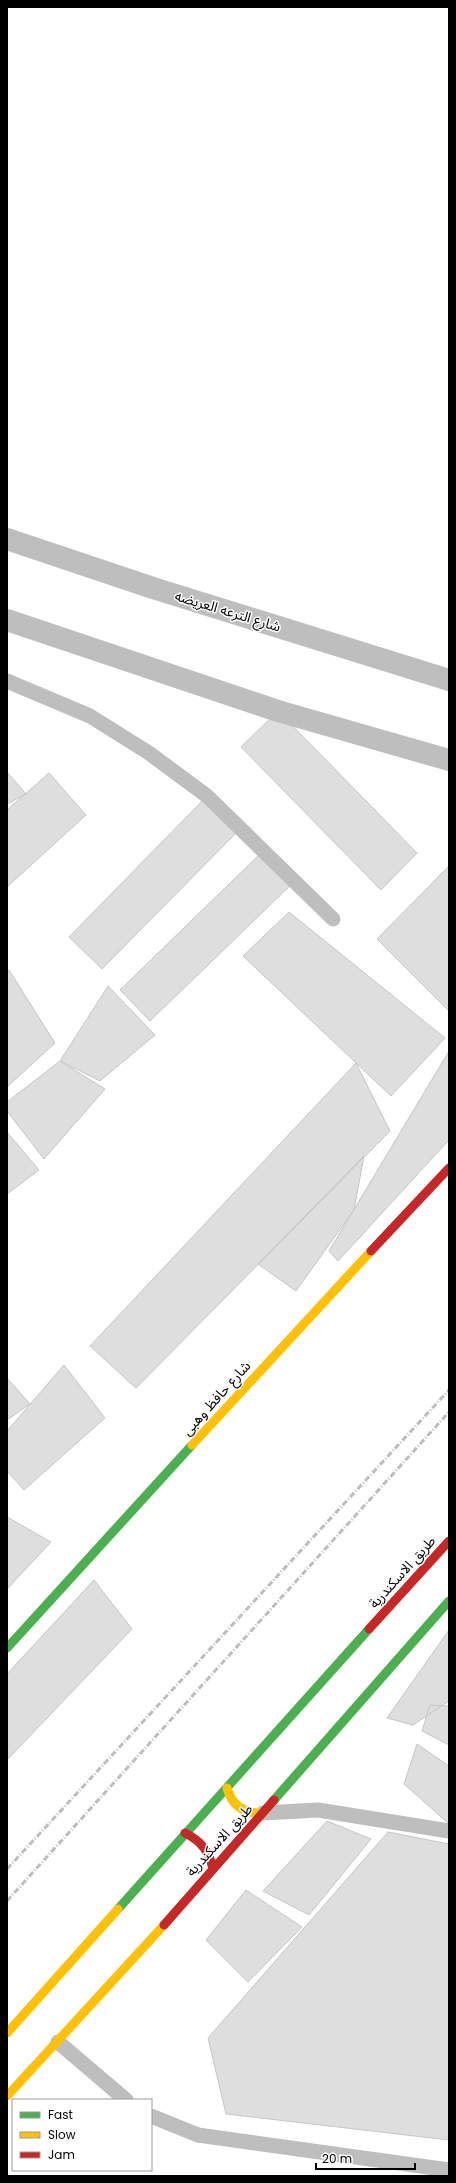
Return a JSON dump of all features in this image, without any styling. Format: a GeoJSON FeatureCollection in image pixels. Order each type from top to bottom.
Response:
{"type":"FeatureCollection","features":[{"type":"Feature","properties":{"kind":"main road","name":"شارع حافظ وهبى"},"geometry":{"type":"LineString","coordinates":[[7,1648],[296,1332],[449,1168]]}},
{"type":"Feature","properties":{"kind":"main road","name":"طريق الاسكندرية"},"geometry":{"type":"LineString","coordinates":[[7,2033],[185,1833],[449,1541]]}},
{"type":"Feature","properties":{"kind":"main road","name":"طريق الاسكندرية"},"geometry":{"type":"LineString","coordinates":[[7,2096],[58,2042],[213,1869],[449,1601]]}},
{"type":"Feature","properties":{"kind":"main road"},"geometry":{"type":"LineString","coordinates":[[227,1788],[230,1800],[239,1809],[246,1813],[263,1813]]}},
{"type":"Feature","properties":{"kind":"main road"},"geometry":{"type":"LineString","coordinates":[[185,1833],[202,1842],[208,1850],[213,1869]]}},
{"type":"Feature","properties":{"kind":"street","name":"شارع الترعه العريضه"},"geometry":{"type":"LineString","coordinates":[[7,539],[160,590],[449,680]]}},
{"type":"Feature","properties":{"kind":"street"},"geometry":{"type":"LineString","coordinates":[[7,620],[278,711],[449,760]]}},
{"type":"Feature","properties":{"kind":"lane"},"geometry":{"type":"LineString","coordinates":[[7,681],[90,716],[149,753],[196,787],[264,850],[333,919]]}},
{"type":"Feature","properties":{"kind":"lane"},"geometry":{"type":"LineString","coordinates":[[263,1813],[318,1810],[449,1831]]}},
{"type":"Feature","properties":{"kind":"lane"},"geometry":{"type":"LineString","coordinates":[[58,2042],[125,2099]]}},
{"type":"Feature","properties":{"kind":"lane"},"geometry":{"type":"LineString","coordinates":[[152,2116],[198,2135],[449,2170]]}},
{"type":"Feature","properties":{"kind":"building"},"geometry":{"type":"Polygon","coordinates":[[[278,711],[417,853],[381,890],[241,747],[278,711]]]}},
{"type":"Feature","properties":{"kind":"building"},"geometry":{"type":"Polygon","coordinates":[[[7,772],[26,794],[7,804],[7,772]]]}},
{"type":"Feature","properties":{"kind":"building"},"geometry":{"type":"Polygon","coordinates":[[[49,773],[86,815],[7,887],[7,810],[49,773]]]}},
{"type":"Feature","properties":{"kind":"building"},"geometry":{"type":"Polygon","coordinates":[[[207,796],[240,829],[102,969],[69,937],[207,796]]]}},
{"type":"Feature","properties":{"kind":"building"},"geometry":{"type":"Polygon","coordinates":[[[264,850],[294,882],[150,1021],[120,990],[264,850]]]}},
{"type":"Feature","properties":{"kind":"building"},"geometry":{"type":"Polygon","coordinates":[[[449,866],[449,1011],[377,939],[449,866]]]}},
{"type":"Feature","properties":{"kind":"building"},"geometry":{"type":"Polygon","coordinates":[[[289,912],[445,1038],[391,1096],[243,956],[289,912]]]}},
{"type":"Feature","properties":{"kind":"building"},"geometry":{"type":"Polygon","coordinates":[[[9,970],[55,1043],[7,1087],[7,972],[9,970]]]}},
{"type":"Feature","properties":{"kind":"building"},"geometry":{"type":"Polygon","coordinates":[[[108,986],[155,1035],[100,1081],[60,1061],[108,986]]]}},
{"type":"Feature","properties":{"kind":"building"},"geometry":{"type":"Polygon","coordinates":[[[449,1051],[449,1140],[338,1261],[329,1251],[449,1051]]]}},
{"type":"Feature","properties":{"kind":"building"},"geometry":{"type":"Polygon","coordinates":[[[60,1061],[105,1089],[44,1159],[7,1111],[7,1102],[60,1061]]]}},
{"type":"Feature","properties":{"kind":"building"},"geometry":{"type":"Polygon","coordinates":[[[356,1063],[390,1131],[136,1388],[90,1346],[356,1063]]]}},
{"type":"Feature","properties":{"kind":"building"},"geometry":{"type":"Polygon","coordinates":[[[7,1132],[39,1170],[7,1194],[7,1132]]]}},
{"type":"Feature","properties":{"kind":"building"},"geometry":{"type":"Polygon","coordinates":[[[364,1156],[354,1210],[296,1291],[258,1264],[364,1156]]]}},
{"type":"Feature","properties":{"kind":"building"},"geometry":{"type":"Polygon","coordinates":[[[64,1365],[105,1418],[24,1490],[7,1471],[7,1431],[64,1365]]]}},
{"type":"Feature","properties":{"kind":"building"},"geometry":{"type":"Polygon","coordinates":[[[7,1378],[30,1404],[7,1420],[7,1378]]]}},
{"type":"Feature","properties":{"kind":"building"},"geometry":{"type":"Polygon","coordinates":[[[7,1517],[51,1542],[7,1589],[7,1517]]]}},
{"type":"Feature","properties":{"kind":"building"},"geometry":{"type":"Polygon","coordinates":[[[94,1580],[132,1629],[7,1760],[7,1674],[94,1580]]]}},
{"type":"Feature","properties":{"kind":"building"},"geometry":{"type":"Polygon","coordinates":[[[449,1630],[449,1701],[413,1725],[387,1718],[449,1630]]]}},
{"type":"Feature","properties":{"kind":"building"},"geometry":{"type":"Polygon","coordinates":[[[430,1705],[449,1706],[449,1745],[422,1731],[430,1705]]]}},
{"type":"Feature","properties":{"kind":"building"},"geometry":{"type":"Polygon","coordinates":[[[417,1744],[449,1766],[449,1824],[404,1784],[417,1744]]]}},
{"type":"Feature","properties":{"kind":"building"},"geometry":{"type":"Polygon","coordinates":[[[327,1821],[371,1839],[309,1915],[263,1891],[327,1821]]]}},
{"type":"Feature","properties":{"kind":"building"},"geometry":{"type":"Polygon","coordinates":[[[388,1832],[449,1844],[449,2140],[226,2114],[208,2038],[388,1832]]]}},
{"type":"Feature","properties":{"kind":"building"},"geometry":{"type":"Polygon","coordinates":[[[246,1890],[302,1927],[248,1982],[206,1940],[246,1890]]]}},
{"type":"Feature","properties":{"kind":"railway"},"geometry":{"type":"LineString","coordinates":[[7,1869],[449,1390]]}},
{"type":"Feature","properties":{"kind":"railway"},"geometry":{"type":"LineString","coordinates":[[7,1901],[449,1412]]}},
{"type":"Feature","properties":{"kind":"traffic: fast"},"geometry":{"type":"LineString","coordinates":[[7,1648],[192,1445]]}},
{"type":"Feature","properties":{"kind":"traffic: fast"},"geometry":{"type":"LineString","coordinates":[[274,1800],[449,1601]]}},
{"type":"Feature","properties":{"kind":"traffic: fast"},"geometry":{"type":"LineString","coordinates":[[118,1909],[369,1629]]}},
{"type":"Feature","properties":{"kind":"traffic: slow"},"geometry":{"type":"LineString","coordinates":[[192,1445],[371,1251]]}},
{"type":"Feature","properties":{"kind":"traffic: slow"},"geometry":{"type":"LineString","coordinates":[[227,1788],[232,1800],[240,1808],[250,1812],[263,1813]]}},
{"type":"Feature","properties":{"kind":"traffic: slow"},"geometry":{"type":"LineString","coordinates":[[7,2033],[118,1909]]}},
{"type":"Feature","properties":{"kind":"traffic: slow"},"geometry":{"type":"LineString","coordinates":[[7,2096],[164,1925]]}},
{"type":"Feature","properties":{"kind":"traffic: jam"},"geometry":{"type":"LineString","coordinates":[[371,1251],[449,1168]]}},
{"type":"Feature","properties":{"kind":"traffic: jam"},"geometry":{"type":"LineString","coordinates":[[369,1629],[449,1541]]}},
{"type":"Feature","properties":{"kind":"traffic: jam"},"geometry":{"type":"LineString","coordinates":[[164,1925],[274,1800]]}},
{"type":"Feature","properties":{"kind":"traffic: jam"},"geometry":{"type":"LineString","coordinates":[[185,1833],[196,1839],[204,1847],[213,1869]]}}]}
